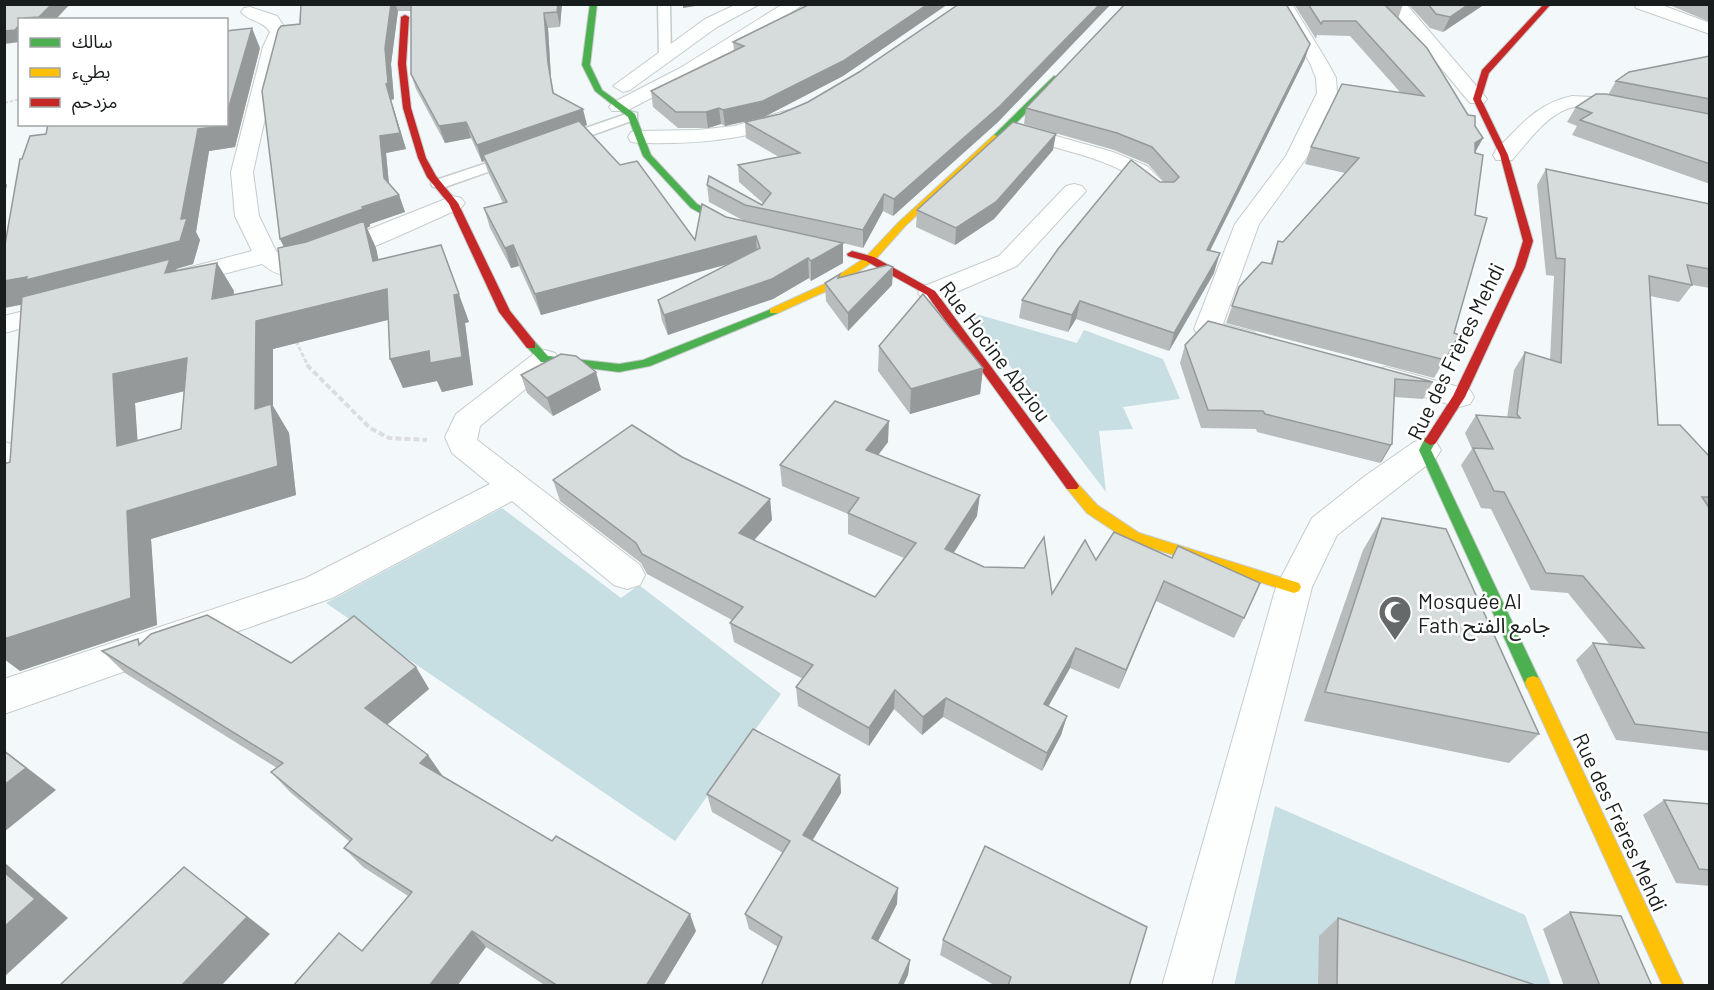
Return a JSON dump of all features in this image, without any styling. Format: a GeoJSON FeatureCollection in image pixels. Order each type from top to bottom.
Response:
{"type":"FeatureCollection","features":[{"type":"Feature","properties":{"kind":"street"},"geometry":{"type":"LineString","coordinates":[[594,4],[586,65],[600,91],[619,107],[639,137],[647,156],[694,206],[738,230],[749,232]]}},
{"type":"Feature","properties":{"kind":"street"},"geometry":{"type":"LineString","coordinates":[[619,107],[665,56],[711,23],[752,4]]}},
{"type":"Feature","properties":{"kind":"street"},"geometry":{"type":"LineString","coordinates":[[619,107],[687,72],[796,4]]}},
{"type":"Feature","properties":{"kind":"street"},"geometry":{"type":"LineString","coordinates":[[1266,344],[1208,329],[1247,224],[1296,157],[1327,93],[1326,78],[1319,63],[1283,4]]}},
{"type":"Feature","properties":{"kind":"street"},"geometry":{"type":"LineString","coordinates":[[1396,4],[1477,99]]}},
{"type":"Feature","properties":{"kind":"street"},"geometry":{"type":"LineString","coordinates":[[1477,99],[1485,72],[1548,4]]}},
{"type":"Feature","properties":{"kind":"street"},"geometry":{"type":"LineString","coordinates":[[1642,4],[1710,29]]}},
{"type":"Feature","properties":{"kind":"street"},"geometry":{"type":"LineString","coordinates":[[250,12],[270,20],[279,32],[272,47],[242,172],[247,216],[266,255],[284,267],[302,265],[453,203]]}},
{"type":"Feature","properties":{"kind":"street"},"geometry":{"type":"LineString","coordinates":[[405,17],[402,64],[407,108],[422,158],[453,203],[505,312],[521,335],[545,359],[620,368],[646,363],[807,298],[870,259],[902,224],[1007,128],[1065,70]]}},
{"type":"Feature","properties":{"kind":"street","name":"Rue des Frères Mehdi"},"geometry":{"type":"LineString","coordinates":[[1477,99],[1504,155],[1528,241],[1520,267],[1459,397],[1425,450],[1674,986]]}},
{"type":"Feature","properties":{"kind":"street"},"geometry":{"type":"LineString","coordinates":[[1504,155],[1554,108],[1569,102],[1605,104],[1710,124]]}},
{"type":"Feature","properties":{"kind":"street"},"geometry":{"type":"LineString","coordinates":[[639,137],[693,138],[735,134],[766,125],[806,107]]}},
{"type":"Feature","properties":{"kind":"street"},"geometry":{"type":"LineString","coordinates":[[1007,128],[1139,171],[1161,192]]}},
{"type":"Feature","properties":{"kind":"street"},"geometry":{"type":"LineString","coordinates":[[931,293],[1008,261],[1074,191]]}},
{"type":"Feature","properties":{"kind":"street","name":"Rue Hocine Abziou"},"geometry":{"type":"LineString","coordinates":[[839,251],[870,259],[931,293],[1057,468],[1092,509],[1134,537],[1294,587]]}},
{"type":"Feature","properties":{"kind":"street"},"geometry":{"type":"LineString","coordinates":[[152,285],[266,255]]}},
{"type":"Feature","properties":{"kind":"street"},"geometry":{"type":"LineString","coordinates":[[4,325],[84,303]]}},
{"type":"Feature","properties":{"kind":"street"},"geometry":{"type":"LineString","coordinates":[[545,359],[467,421],[461,437],[469,452],[627,575]]}},
{"type":"Feature","properties":{"kind":"street"},"geometry":{"type":"LineString","coordinates":[[1369,371],[1459,397]]}},
{"type":"Feature","properties":{"kind":"street"},"geometry":{"type":"LineString","coordinates":[[1186,986],[1294,587],[1324,527],[1377,484],[1425,450]]}},
{"type":"Feature","properties":{"kind":"street"},"geometry":{"type":"LineString","coordinates":[[4,453],[4,501]]}},
{"type":"Feature","properties":{"kind":"street"},"geometry":{"type":"LineString","coordinates":[[4,697],[319,588],[513,486]]}},
{"type":"Feature","properties":{"kind":"lane"},"geometry":{"type":"LineString","coordinates":[[664,4],[665,56]]}},
{"type":"Feature","properties":{"kind":"lane"},"geometry":{"type":"LineString","coordinates":[[546,147],[619,107]]}},
{"type":"Feature","properties":{"kind":"lane"},"geometry":{"type":"LineString","coordinates":[[439,184],[524,154]]}},
{"type":"Feature","properties":{"kind":"path"},"geometry":{"type":"LineString","coordinates":[[293,333],[304,362],[370,428],[389,438],[415,441],[461,437]]}},
{"type":"Feature","properties":{"kind":"shaded area"},"geometry":{"type":"Polygon","coordinates":[[[969,312],[1077,343],[1084,330],[1163,359],[1180,399],[1123,407],[1133,429],[1099,431],[1106,492],[969,312]]]}},
{"type":"Feature","properties":{"kind":"shaded area"},"geometry":{"type":"Polygon","coordinates":[[[502,508],[621,598],[639,585],[781,694],[675,841],[326,603],[502,508]]]}},
{"type":"Feature","properties":{"kind":"shaded area"},"geometry":{"type":"Polygon","coordinates":[[[1275,806],[1525,915],[1551,985],[1234,986],[1275,806]]]}},
{"type":"Feature","properties":{"kind":"building"},"geometry":{"type":"Polygon","coordinates":[[[4,4],[52,4],[39,17],[18,18],[18,26],[15,30],[4,31],[4,4]]]}},
{"type":"Feature","properties":{"kind":"building"},"geometry":{"type":"Polygon","coordinates":[[[301,4],[391,4],[385,48],[388,83],[386,84],[400,133],[380,136],[384,178],[399,195],[280,239],[262,91],[278,30],[281,26],[300,24],[301,4]]]}},
{"type":"Feature","properties":{"kind":"building"},"geometry":{"type":"Polygon","coordinates":[[[411,4],[558,4],[557,12],[544,13],[553,93],[583,109],[477,145],[466,122],[439,126],[411,74],[411,4]]]}},
{"type":"Feature","properties":{"kind":"building"},"geometry":{"type":"Polygon","coordinates":[[[810,4],[928,4],[843,61],[763,101],[723,110],[719,108],[706,112],[676,112],[651,91],[744,46],[733,42],[810,4]]]}},
{"type":"Feature","properties":{"kind":"building"},"geometry":{"type":"Polygon","coordinates":[[[959,4],[1100,4],[1000,106],[894,199],[884,194],[863,230],[745,205],[707,185],[709,176],[762,205],[771,193],[738,165],[800,153],[745,122],[780,114],[808,102],[859,72],[959,4]]]}},
{"type":"Feature","properties":{"kind":"building"},"geometry":{"type":"Polygon","coordinates":[[[1125,4],[1286,4],[1310,44],[1207,250],[1220,253],[1174,333],[1080,301],[1072,315],[1022,300],[1058,249],[1131,160],[1160,182],[1174,182],[1179,177],[1152,147],[1117,133],[1026,108],[1125,4]]]}},
{"type":"Feature","properties":{"kind":"building"},"geometry":{"type":"Polygon","coordinates":[[[1308,4],[1384,4],[1427,48],[1468,115],[1475,116],[1475,126],[1483,138],[1475,143],[1475,153],[1483,155],[1475,215],[1487,218],[1454,333],[1459,335],[1445,360],[1232,306],[1239,287],[1262,262],[1272,264],[1278,241],[1283,242],[1359,158],[1311,147],[1342,84],[1424,96],[1356,21],[1323,21],[1321,24],[1308,4]]]}},
{"type":"Feature","properties":{"kind":"building"},"geometry":{"type":"Polygon","coordinates":[[[1428,4],[1469,4],[1450,17],[1436,14],[1428,4]]]}},
{"type":"Feature","properties":{"kind":"building"},"geometry":{"type":"Polygon","coordinates":[[[252,28],[228,110],[228,31],[252,28]]]}},
{"type":"Feature","properties":{"kind":"building"},"geometry":{"type":"Polygon","coordinates":[[[1710,56],[1710,99],[1616,81],[1629,72],[1710,56]]]}},
{"type":"Feature","properties":{"kind":"building"},"geometry":{"type":"Polygon","coordinates":[[[1596,94],[1710,114],[1710,164],[1580,120],[1592,113],[1576,107],[1596,94]]]}},
{"type":"Feature","properties":{"kind":"building"},"geometry":{"type":"Polygon","coordinates":[[[579,121],[620,165],[637,161],[695,240],[702,204],[726,217],[843,243],[811,261],[808,258],[772,279],[664,315],[658,300],[760,248],[756,236],[535,294],[513,245],[505,248],[484,208],[507,202],[483,155],[579,121]]]}},
{"type":"Feature","properties":{"kind":"building"},"geometry":{"type":"Polygon","coordinates":[[[1013,122],[1056,134],[996,202],[956,228],[917,210],[1013,122]]]}},
{"type":"Feature","properties":{"kind":"building"},"geometry":{"type":"Polygon","coordinates":[[[48,126],[224,126],[198,129],[181,219],[187,218],[180,241],[26,280],[27,277],[4,281],[4,250],[20,159],[22,159],[30,136],[46,134],[48,126]]]}},
{"type":"Feature","properties":{"kind":"building"},"geometry":{"type":"Polygon","coordinates":[[[1546,169],[1710,204],[1710,269],[1687,265],[1692,285],[1649,276],[1658,425],[1680,425],[1710,457],[1710,497],[1702,497],[1710,509],[1710,733],[1635,724],[1593,643],[1644,648],[1583,576],[1546,573],[1504,492],[1494,491],[1473,448],[1493,449],[1476,415],[1520,418],[1517,414],[1525,352],[1561,363],[1565,259],[1556,258],[1546,169]]]}},
{"type":"Feature","properties":{"kind":"building"},"geometry":{"type":"Polygon","coordinates":[[[364,221],[373,261],[441,245],[459,294],[454,295],[462,357],[430,363],[429,351],[390,359],[387,289],[256,321],[255,409],[271,404],[278,466],[127,511],[131,598],[4,639],[4,464],[10,462],[22,297],[170,259],[165,273],[217,263],[212,299],[282,285],[278,248],[306,242],[364,221]],[[187,358],[113,374],[117,446],[181,429],[187,358]]]}},
{"type":"Feature","properties":{"kind":"building"},"geometry":{"type":"Polygon","coordinates":[[[888,265],[893,267],[848,313],[825,283],[840,274],[838,278],[888,265]]]}},
{"type":"Feature","properties":{"kind":"building"},"geometry":{"type":"Polygon","coordinates":[[[923,294],[983,368],[911,389],[879,346],[923,294]]]}},
{"type":"Feature","properties":{"kind":"building"},"geometry":{"type":"Polygon","coordinates":[[[1208,321],[1433,382],[1395,379],[1392,444],[1390,445],[1265,414],[1263,411],[1208,410],[1185,345],[1208,321]]]}},
{"type":"Feature","properties":{"kind":"building"},"geometry":{"type":"Polygon","coordinates":[[[561,354],[576,356],[596,372],[547,398],[521,375],[561,354]]]}},
{"type":"Feature","properties":{"kind":"building"},"geometry":{"type":"Polygon","coordinates":[[[835,401],[889,421],[866,450],[980,495],[945,549],[984,567],[1024,568],[1044,537],[1052,594],[1085,540],[1096,560],[1114,532],[1172,558],[1178,546],[1260,583],[1244,618],[1164,581],[1126,670],[1076,648],[1044,704],[1067,716],[1047,753],[946,698],[923,717],[895,690],[869,728],[796,687],[813,665],[730,623],[743,607],[642,554],[636,543],[553,480],[632,425],[682,457],[770,499],[739,533],[875,597],[916,543],[848,513],[859,498],[780,465],[835,401]]]}},
{"type":"Feature","properties":{"kind":"building","name":"Mosquée Al Fath جامع الفتح"},"geometry":{"type":"Polygon","coordinates":[[[1382,518],[1446,529],[1539,734],[1325,692],[1382,518]]]}},
{"type":"Feature","properties":{"kind":"building"},"geometry":{"type":"Polygon","coordinates":[[[207,615],[291,663],[354,616],[416,667],[365,708],[428,755],[420,763],[552,841],[556,836],[690,914],[646,986],[558,986],[472,931],[429,986],[293,986],[339,933],[362,951],[412,892],[344,848],[352,839],[271,772],[283,763],[102,651],[138,639],[139,645],[151,634],[207,615]]]}},
{"type":"Feature","properties":{"kind":"building"},"geometry":{"type":"Polygon","coordinates":[[[753,729],[840,775],[803,835],[898,888],[872,938],[910,960],[898,986],[761,986],[782,937],[745,914],[790,841],[707,794],[753,729]]]}},
{"type":"Feature","properties":{"kind":"building"},"geometry":{"type":"Polygon","coordinates":[[[4,751],[26,768],[4,785],[4,751]]]}},
{"type":"Feature","properties":{"kind":"building"},"geometry":{"type":"Polygon","coordinates":[[[1664,800],[1710,804],[1710,870],[1699,869],[1664,800]]]}},
{"type":"Feature","properties":{"kind":"building"},"geometry":{"type":"Polygon","coordinates":[[[985,846],[1147,927],[1129,986],[1008,986],[1011,977],[943,940],[985,846]]]}},
{"type":"Feature","properties":{"kind":"building"},"geometry":{"type":"Polygon","coordinates":[[[184,867],[247,917],[181,986],[59,986],[184,867]]]}},
{"type":"Feature","properties":{"kind":"building"},"geometry":{"type":"Polygon","coordinates":[[[4,872],[35,899],[4,927],[4,872]]]}},
{"type":"Feature","properties":{"kind":"building"},"geometry":{"type":"Polygon","coordinates":[[[1570,912],[1621,916],[1652,986],[1600,986],[1570,912]]]}},
{"type":"Feature","properties":{"kind":"building"},"geometry":{"type":"Polygon","coordinates":[[[1338,918],[1538,986],[1337,986],[1338,918]]]}},
{"type":"Feature","properties":{"kind":"traffic: fast"},"geometry":{"type":"LineString","coordinates":[[594,4],[586,65],[599,91],[632,116],[647,156],[694,206],[740,231]]}},
{"type":"Feature","properties":{"kind":"traffic: fast"},"geometry":{"type":"LineString","coordinates":[[997,137],[1057,78]]}},
{"type":"Feature","properties":{"kind":"traffic: fast"},"geometry":{"type":"LineString","coordinates":[[531,345],[545,359],[619,368],[646,363],[774,311]]}},
{"type":"Feature","properties":{"kind":"traffic: fast"},"geometry":{"type":"LineString","coordinates":[[1430,441],[1425,450],[1533,683]]}},
{"type":"Feature","properties":{"kind":"traffic: slow"},"geometry":{"type":"LineString","coordinates":[[774,311],[831,285],[870,259],[902,224],[997,137]]}},
{"type":"Feature","properties":{"kind":"traffic: slow"},"geometry":{"type":"LineString","coordinates":[[1072,486],[1092,509],[1134,537],[1294,587]]}},
{"type":"Feature","properties":{"kind":"traffic: slow"},"geometry":{"type":"LineString","coordinates":[[1533,683],[1674,986]]}},
{"type":"Feature","properties":{"kind":"traffic: jam"},"geometry":{"type":"LineString","coordinates":[[1430,441],[1459,397],[1520,267],[1528,241],[1504,155],[1477,99],[1485,72],[1548,4]]}},
{"type":"Feature","properties":{"kind":"traffic: jam"},"geometry":{"type":"LineString","coordinates":[[405,17],[402,64],[407,108],[422,158],[432,177],[453,203],[505,312],[531,345]]}},
{"type":"Feature","properties":{"kind":"traffic: jam"},"geometry":{"type":"LineString","coordinates":[[852,254],[870,259],[931,293],[1072,486]]}},
{"type":"Feature","properties":{"kind":"place","name":"Mosquée Al Fath جامع الفتح"},"geometry":{"type":"Point","coordinates":[1395,641]}}]}
